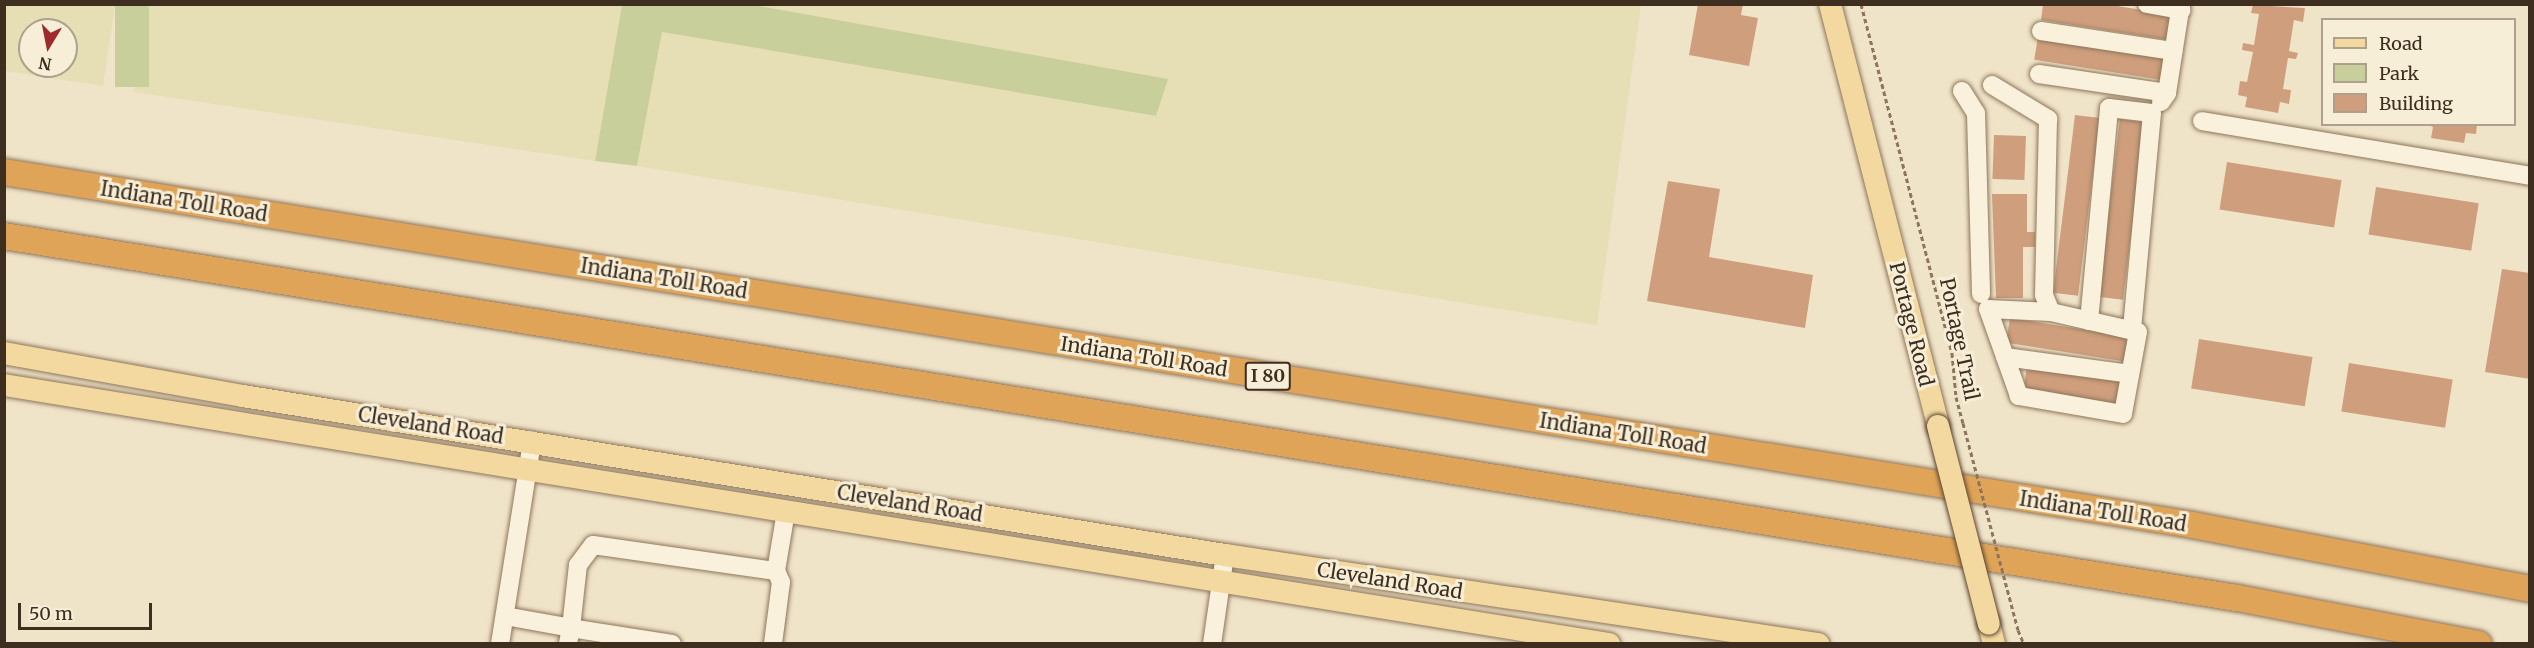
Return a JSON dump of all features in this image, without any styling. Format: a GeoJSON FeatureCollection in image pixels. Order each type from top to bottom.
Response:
{"type":"FeatureCollection","features":[{"type":"Feature","properties":{"kind":"highway","name":"Indiana Toll Road"},"geometry":{"type":"LineString","coordinates":[[4,172],[2192,525],[2529,590]]}},
{"type":"Feature","properties":{"kind":"highway"},"geometry":{"type":"LineString","coordinates":[[4,236],[2190,590],[2479,644]]}},
{"type":"Feature","properties":{"kind":"main road","name":"Portage Road"},"geometry":{"type":"LineString","coordinates":[[1830,4],[1991,634]]}},
{"type":"Feature","properties":{"kind":"main road","name":"Cleveland Road"},"geometry":{"type":"LineString","coordinates":[[4,353],[243,396],[1225,555],[1818,644]]}},
{"type":"Feature","properties":{"kind":"main road","name":"Cleveland Road"},"geometry":{"type":"LineString","coordinates":[[4,385],[1609,644]]}},
{"type":"Feature","properties":{"kind":"street"},"geometry":{"type":"LineString","coordinates":[[2132,330],[2152,113],[2168,93],[2181,7],[2148,4]]}},
{"type":"Feature","properties":{"kind":"street"},"geometry":{"type":"LineString","coordinates":[[2041,32],[2174,51]]}},
{"type":"Feature","properties":{"kind":"street"},"geometry":{"type":"LineString","coordinates":[[2039,74],[2168,93]]}},
{"type":"Feature","properties":{"kind":"street"},"geometry":{"type":"LineString","coordinates":[[1992,85],[2048,119],[2044,295],[2051,312]]}},
{"type":"Feature","properties":{"kind":"street"},"geometry":{"type":"LineString","coordinates":[[1962,91],[1976,112],[1981,294]]}},
{"type":"Feature","properties":{"kind":"street"},"geometry":{"type":"LineString","coordinates":[[2089,321],[2109,108],[2152,113]]}},
{"type":"Feature","properties":{"kind":"street"},"geometry":{"type":"LineString","coordinates":[[2202,121],[2529,176]]}},
{"type":"Feature","properties":{"kind":"street"},"geometry":{"type":"LineString","coordinates":[[1988,309],[2051,312],[2138,332],[2123,414],[2019,396],[1988,309]]}},
{"type":"Feature","properties":{"kind":"street"},"geometry":{"type":"LineString","coordinates":[[2005,357],[2130,374]]}},
{"type":"Feature","properties":{"kind":"street"},"geometry":{"type":"LineString","coordinates":[[500,644],[532,441]]}},
{"type":"Feature","properties":{"kind":"street"},"geometry":{"type":"LineString","coordinates":[[773,644],[781,582],[776,571],[786,511]]}},
{"type":"Feature","properties":{"kind":"street"},"geometry":{"type":"LineString","coordinates":[[569,636],[579,566],[592,545],[776,571]]}},
{"type":"Feature","properties":{"kind":"street"},"geometry":{"type":"LineString","coordinates":[[1212,644],[1225,555]]}},
{"type":"Feature","properties":{"kind":"street"},"geometry":{"type":"LineString","coordinates":[[505,616],[569,636],[672,644]]}},
{"type":"Feature","properties":{"kind":"path","name":"Portage Trail"},"geometry":{"type":"LineString","coordinates":[[1861,4],[1952,353],[1956,397],[2018,630],[2024,644]]}},
{"type":"Feature","properties":{"kind":"shaded area"},"geometry":{"type":"Polygon","coordinates":[[[4,5],[115,5],[103,86],[51,78],[78,78],[78,18],[18,18],[18,73],[5,71],[4,5]]]}},
{"type":"Feature","properties":{"kind":"shaded area"},"geometry":{"type":"Polygon","coordinates":[[[149,5],[622,5],[595,161],[134,92],[149,5]]]}},
{"type":"Feature","properties":{"kind":"shaded area"},"geometry":{"type":"Polygon","coordinates":[[[754,5],[1641,5],[1597,325],[637,166],[662,32],[1155,116],[1167,79],[754,5]]]}},
{"type":"Feature","properties":{"kind":"green space"},"geometry":{"type":"Polygon","coordinates":[[[115,5],[149,5],[149,87],[115,87],[115,5]]]}},
{"type":"Feature","properties":{"kind":"green space"},"geometry":{"type":"Polygon","coordinates":[[[622,5],[754,5],[1168,79],[1156,116],[662,32],[637,166],[595,161],[622,5]]]}},
{"type":"Feature","properties":{"kind":"building"},"geometry":{"type":"Polygon","coordinates":[[[1698,4],[1743,4],[1741,15],[1758,18],[1749,66],[1689,55],[1698,4]]]}},
{"type":"Feature","properties":{"kind":"building"},"geometry":{"type":"Polygon","coordinates":[[[2043,4],[2105,4],[2173,15],[2169,40],[2041,20],[2043,4]]]}},
{"type":"Feature","properties":{"kind":"building"},"geometry":{"type":"Polygon","coordinates":[[[2253,5],[2305,8],[2303,22],[2294,20],[2289,51],[2298,53],[2296,59],[2288,58],[2283,89],[2291,90],[2289,104],[2280,102],[2278,113],[2245,107],[2247,97],[2238,95],[2240,81],[2247,82],[2253,52],[2242,50],[2243,43],[2254,45],[2259,14],[2251,13],[2253,5]]]}},
{"type":"Feature","properties":{"kind":"building"},"geometry":{"type":"Polygon","coordinates":[[[2038,36],[2167,56],[2164,80],[2034,60],[2038,36]]]}},
{"type":"Feature","properties":{"kind":"building"},"geometry":{"type":"Polygon","coordinates":[[[2075,115],[2100,118],[2078,296],[2053,293],[2075,115]]]}},
{"type":"Feature","properties":{"kind":"building"},"geometry":{"type":"Polygon","coordinates":[[[2120,119],[2145,122],[2123,300],[2098,297],[2120,119]]]}},
{"type":"Feature","properties":{"kind":"building"},"geometry":{"type":"Polygon","coordinates":[[[2431,126],[2477,126],[2476,134],[2466,133],[2464,143],[2431,138],[2433,127],[2431,126]]]}},
{"type":"Feature","properties":{"kind":"building"},"geometry":{"type":"Polygon","coordinates":[[[1994,135],[2026,136],[2024,180],[1992,179],[1994,135]]]}},
{"type":"Feature","properties":{"kind":"building"},"geometry":{"type":"Polygon","coordinates":[[[2227,162],[2342,180],[2334,228],[2219,209],[2227,162]]]}},
{"type":"Feature","properties":{"kind":"building"},"geometry":{"type":"Polygon","coordinates":[[[1668,181],[1720,189],[1709,257],[1813,275],[1805,328],[1647,301],[1668,181]]]}},
{"type":"Feature","properties":{"kind":"building"},"geometry":{"type":"Polygon","coordinates":[[[2376,187],[2479,203],[2471,251],[2368,234],[2376,187]]]}},
{"type":"Feature","properties":{"kind":"building"},"geometry":{"type":"Polygon","coordinates":[[[1992,194],[2027,194],[2027,232],[2035,232],[2035,247],[2023,247],[2023,298],[1996,298],[1992,194]]]}},
{"type":"Feature","properties":{"kind":"building"},"geometry":{"type":"Polygon","coordinates":[[[2502,269],[2530,273],[2530,379],[2485,372],[2502,269]]]}},
{"type":"Feature","properties":{"kind":"building"},"geometry":{"type":"Polygon","coordinates":[[[2010,318],[2130,337],[2127,362],[2006,343],[2010,318]]]}},
{"type":"Feature","properties":{"kind":"building"},"geometry":{"type":"Polygon","coordinates":[[[2199,339],[2313,357],[2305,406],[2191,388],[2199,339]]]}},
{"type":"Feature","properties":{"kind":"building"},"geometry":{"type":"Polygon","coordinates":[[[2349,363],[2453,379],[2445,428],[2341,411],[2349,363]]]}},
{"type":"Feature","properties":{"kind":"building"},"geometry":{"type":"Polygon","coordinates":[[[2027,367],[2123,382],[2119,406],[2023,391],[2027,367]]]}}]}
